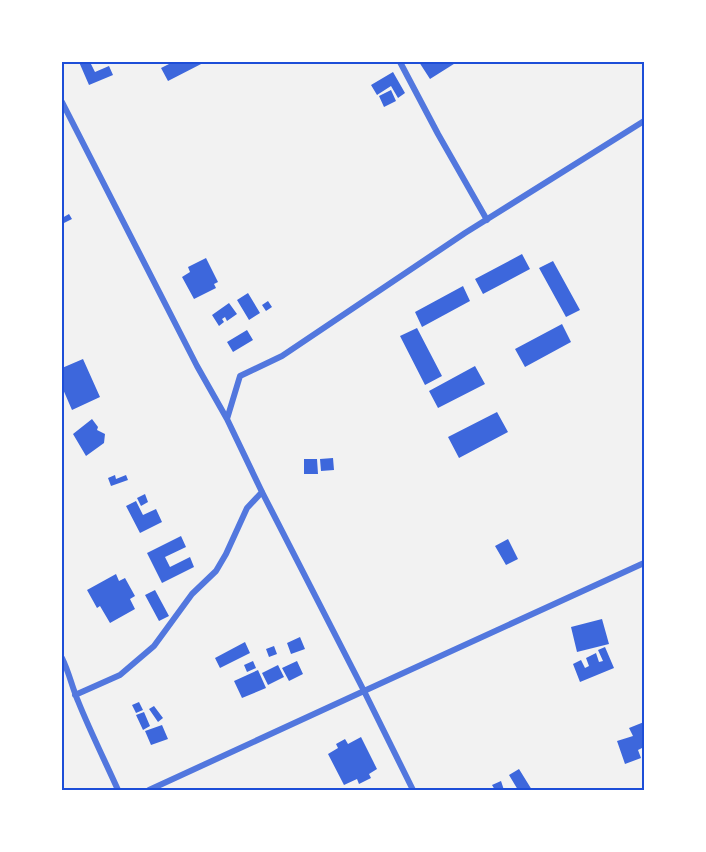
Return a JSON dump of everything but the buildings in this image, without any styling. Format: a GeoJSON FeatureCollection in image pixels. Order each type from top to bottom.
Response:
{"type":"FeatureCollection","features":[{"type":"Feature","properties":{"kind":"street"},"geometry":{"type":"LineString","coordinates":[[400,62],[487,220]]}},
{"type":"Feature","properties":{"kind":"street"},"geometry":{"type":"LineString","coordinates":[[62,102],[226,419],[412,790]]}},
{"type":"Feature","properties":{"kind":"street"},"geometry":{"type":"LineString","coordinates":[[226,419],[240,376],[282,356],[487,220],[645,121]]}},
{"type":"Feature","properties":{"kind":"street"},"geometry":{"type":"LineString","coordinates":[[75,695],[120,675],[154,646],[192,594],[216,571],[247,508],[262,492]]}},
{"type":"Feature","properties":{"kind":"street"},"geometry":{"type":"LineString","coordinates":[[149,790],[645,563]]}},
{"type":"Feature","properties":{"kind":"street"},"geometry":{"type":"LineString","coordinates":[[62,658],[75,695],[118,790]]}}]}
